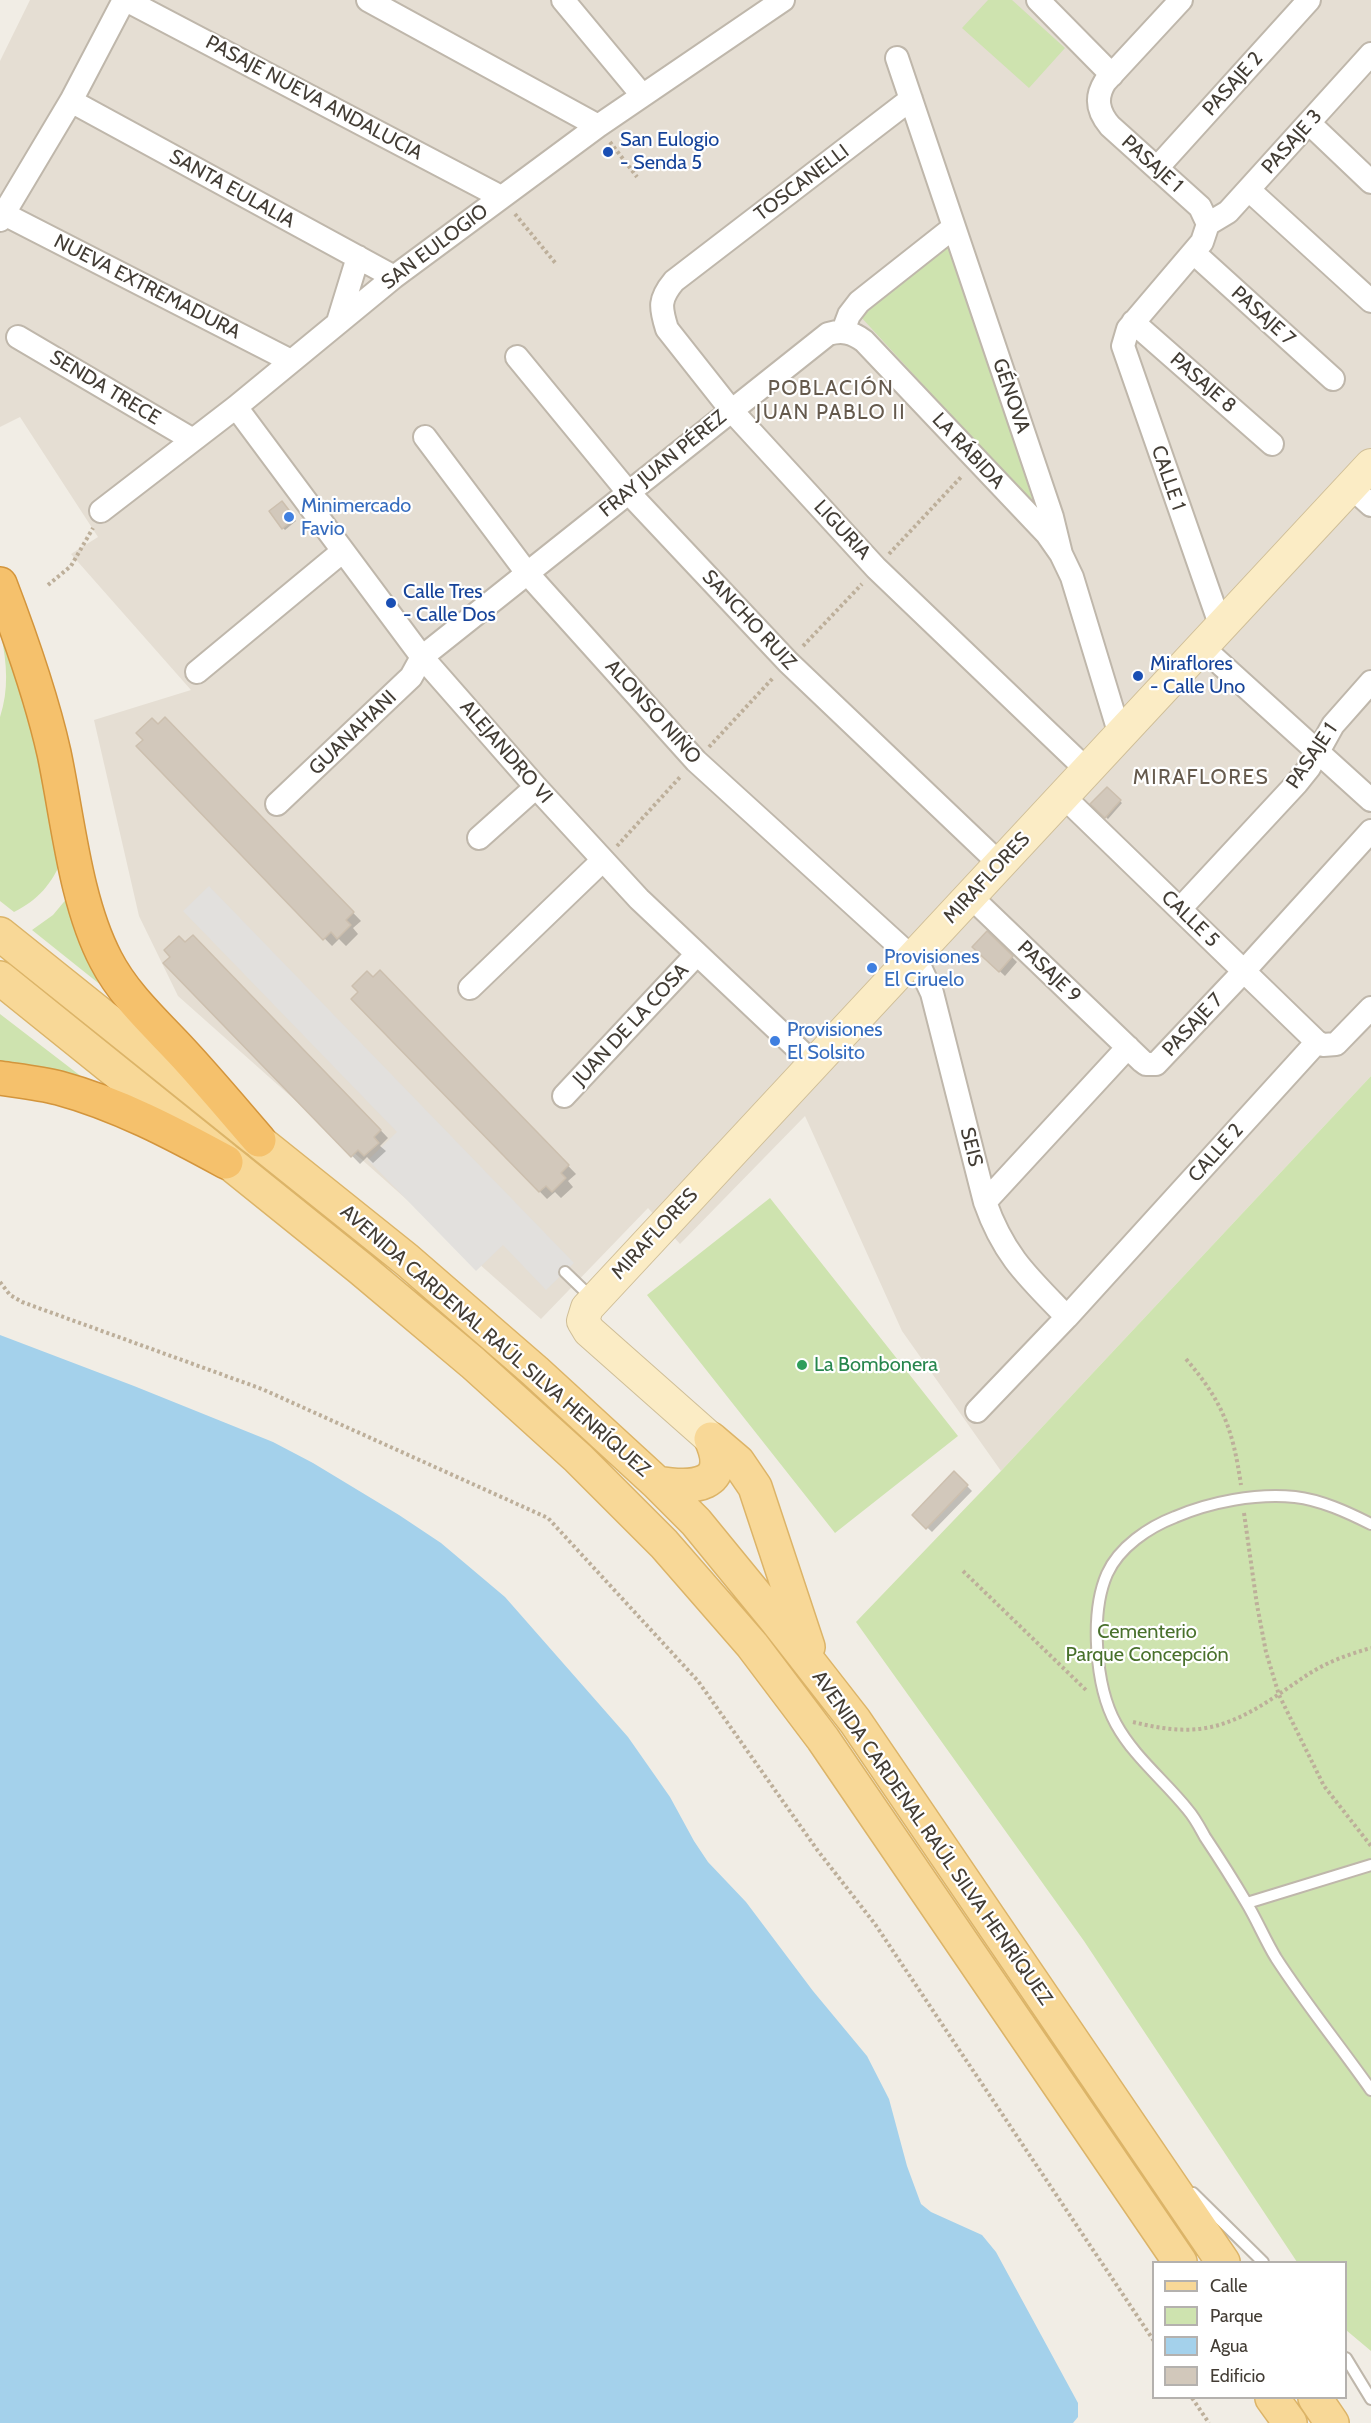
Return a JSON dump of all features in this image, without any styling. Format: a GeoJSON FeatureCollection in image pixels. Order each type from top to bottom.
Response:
{"type":"FeatureCollection","features":[{"type":"Feature","properties":{"kind":"highway"},"geometry":{"type":"LineString","coordinates":[[0,584],[40,698],[56,760],[84,904],[96,941],[128,994],[259,1140]]}},
{"type":"Feature","properties":{"kind":"highway"},"geometry":{"type":"LineString","coordinates":[[0,1078],[56,1088],[100,1102],[164,1130],[226,1162]]}},
{"type":"Feature","properties":{"kind":"main road","name":"AVENIDA CARDENAL RAÚL SILVA HENRÍQUEZ"},"geometry":{"type":"LineString","coordinates":[[0,934],[259,1140],[471,1315],[657,1483],[696,1522],[855,1721],[1222,2261]]}},
{"type":"Feature","properties":{"kind":"main road","name":"AVENIDA CARDENAL RAÚL SILVA HENRÍQUEZ"},"geometry":{"type":"LineString","coordinates":[[0,978],[360,1268],[490,1378],[601,1481],[709,1594],[752,1645],[830,1749],[1179,2261]]}},
{"type":"Feature","properties":{"kind":"main road"},"geometry":{"type":"LineString","coordinates":[[657,1483],[687,1485],[712,1479],[717,1463],[711,1439]]}},
{"type":"Feature","properties":{"kind":"main road"},"geometry":{"type":"LineString","coordinates":[[711,1439],[738,1462],[755,1487],[816,1672]]}},
{"type":"Feature","properties":{"kind":"main road"},"geometry":{"type":"LineString","coordinates":[[1273,2399],[1290,2423]]}},
{"type":"Feature","properties":{"kind":"main road"},"geometry":{"type":"LineString","coordinates":[[1316,2399],[1332,2423]]}},
{"type":"Feature","properties":{"kind":"street"},"geometry":{"type":"LineString","coordinates":[[2,217],[70,101],[125,0]]}},
{"type":"Feature","properties":{"kind":"street","name":"PASAJE NUEVA ANDALUCIA"},"geometry":{"type":"LineString","coordinates":[[125,0],[501,197]]}},
{"type":"Feature","properties":{"kind":"street"},"geometry":{"type":"LineString","coordinates":[[368,0],[598,126]]}},
{"type":"Feature","properties":{"kind":"street"},"geometry":{"type":"LineString","coordinates":[[563,0],[642,95]]}},
{"type":"Feature","properties":{"kind":"street","name":"SAN EULOGIO"},"geometry":{"type":"LineString","coordinates":[[100,511],[236,407],[394,277],[598,126],[780,0]]}},
{"type":"Feature","properties":{"kind":"street"},"geometry":{"type":"LineString","coordinates":[[1038,0],[1112,75]]}},
{"type":"Feature","properties":{"kind":"street","name":"PASAJE 1"},"geometry":{"type":"LineString","coordinates":[[1181,0],[1112,75],[1101,90],[1098,99],[1101,113],[1110,126],[1200,207],[1208,224]]}},
{"type":"Feature","properties":{"kind":"street","name":"PASAJE 2"},"geometry":{"type":"LineString","coordinates":[[1157,168],[1309,0]]}},
{"type":"Feature","properties":{"kind":"street","name":"GÉNOVA"},"geometry":{"type":"LineString","coordinates":[[897,58],[1052,517],[1061,554],[1072,577],[1120,735]]}},
{"type":"Feature","properties":{"kind":"street","name":"PASAJE 3"},"geometry":{"type":"LineString","coordinates":[[1208,224],[1224,216],[1369,60]]}},
{"type":"Feature","properties":{"kind":"street","name":"TOSCANELLI"},"geometry":{"type":"LineString","coordinates":[[692,266],[911,99]]}},
{"type":"Feature","properties":{"kind":"street","name":"SANTA EULALIA"},"geometry":{"type":"LineString","coordinates":[[70,101],[394,277]]}},
{"type":"Feature","properties":{"kind":"street"},"geometry":{"type":"LineString","coordinates":[[1309,123],[1371,182]]}},
{"type":"Feature","properties":{"kind":"street"},"geometry":{"type":"LineString","coordinates":[[1249,190],[1371,301]]}},
{"type":"Feature","properties":{"kind":"street","name":"NUEVA EXTREMADURA"},"geometry":{"type":"LineString","coordinates":[[2,217],[291,362]]}},
{"type":"Feature","properties":{"kind":"street"},"geometry":{"type":"LineString","coordinates":[[1130,325],[1194,253],[1206,236],[1208,224]]}},
{"type":"Feature","properties":{"kind":"street"},"geometry":{"type":"LineString","coordinates":[[843,331],[849,315],[859,302],[954,226]]}},
{"type":"Feature","properties":{"kind":"street","name":"PASAJE 7"},"geometry":{"type":"LineString","coordinates":[[1194,253],[1333,379]]}},
{"type":"Feature","properties":{"kind":"street"},"geometry":{"type":"LineString","coordinates":[[338,322],[358,257]]}},
{"type":"Feature","properties":{"kind":"street","name":"LIGURIA"},"geometry":{"type":"LineString","coordinates":[[692,266],[664,293],[661,302],[667,329],[731,410],[876,568],[1088,770]]}},
{"type":"Feature","properties":{"kind":"street","name":"PASAJE 8"},"geometry":{"type":"LineString","coordinates":[[1130,325],[1272,444]]}},
{"type":"Feature","properties":{"kind":"street","name":"CALLE 1"},"geometry":{"type":"LineString","coordinates":[[1130,325],[1123,341],[1124,352],[1211,637]]}},
{"type":"Feature","properties":{"kind":"street","name":"FRAY JUAN PÉREZ"},"geometry":{"type":"LineString","coordinates":[[422,657],[821,338],[843,331]]}},
{"type":"Feature","properties":{"kind":"street","name":"LA RÁBIDA"},"geometry":{"type":"LineString","coordinates":[[843,331],[858,336],[864,341],[1047,534],[1061,554]]}},
{"type":"Feature","properties":{"kind":"street","name":"SENDA TRECE"},"geometry":{"type":"LineString","coordinates":[[18,336],[193,440]]}},
{"type":"Feature","properties":{"kind":"street","name":"SANCHO RUIZ"},"geometry":{"type":"LineString","coordinates":[[517,357],[628,492],[788,662],[1000,864]]}},
{"type":"Feature","properties":{"kind":"street","name":"ALEJANDRO VI"},"geometry":{"type":"LineString","coordinates":[[236,407],[422,657],[536,787],[602,861],[814,1064]]}},
{"type":"Feature","properties":{"kind":"street","name":"ALONSO NIÑO"},"geometry":{"type":"LineString","coordinates":[[425,437],[527,573],[696,761],[913,957]]}},
{"type":"Feature","properties":{"kind":"street","name":"MIRAFLORES"},"geometry":{"type":"LineString","coordinates":[[589,1310],[1211,637],[1364,486]]}},
{"type":"Feature","properties":{"kind":"street"},"geometry":{"type":"LineString","coordinates":[[197,672],[342,551]]}},
{"type":"Feature","properties":{"kind":"street"},"geometry":{"type":"LineString","coordinates":[[1211,637],[1318,750],[1371,800]]}},
{"type":"Feature","properties":{"kind":"street","name":"GUANAHANI"},"geometry":{"type":"LineString","coordinates":[[277,804],[411,676],[422,657]]}},
{"type":"Feature","properties":{"kind":"street","name":"PASAJE 1"},"geometry":{"type":"LineString","coordinates":[[1180,909],[1297,783],[1333,725],[1371,681]]}},
{"type":"Feature","properties":{"kind":"street"},"geometry":{"type":"LineString","coordinates":[[479,838],[536,787]]}},
{"type":"Feature","properties":{"kind":"street","name":"CALLE 5"},"geometry":{"type":"LineString","coordinates":[[1063,796],[1317,1042]]}},
{"type":"Feature","properties":{"kind":"street","name":"PASAJE 7"},"geometry":{"type":"LineString","coordinates":[[1128,1047],[1146,1064],[1160,1062],[1371,831]]}},
{"type":"Feature","properties":{"kind":"street"},"geometry":{"type":"LineString","coordinates":[[470,988],[602,861]]}},
{"type":"Feature","properties":{"kind":"street","name":"PASAJE 9"},"geometry":{"type":"LineString","coordinates":[[970,896],[1128,1047]]}},
{"type":"Feature","properties":{"kind":"street","name":"JUAN DE LA COSA"},"geometry":{"type":"LineString","coordinates":[[564,1096],[697,954]]}},
{"type":"Feature","properties":{"kind":"street","name":"SEIS"},"geometry":{"type":"LineString","coordinates":[[913,957],[924,972],[932,993],[985,1202],[998,1235],[1015,1262],[1067,1317]]}},
{"type":"Feature","properties":{"kind":"street"},"geometry":{"type":"LineString","coordinates":[[1317,1042],[1331,1046],[1341,1041],[1371,1008]]}},
{"type":"Feature","properties":{"kind":"street","name":"CALLE 2"},"geometry":{"type":"LineString","coordinates":[[977,1411],[1067,1317],[1317,1042]]}},
{"type":"Feature","properties":{"kind":"street"},"geometry":{"type":"LineString","coordinates":[[985,1202],[1128,1047]]}},
{"type":"Feature","properties":{"kind":"street"},"geometry":{"type":"LineString","coordinates":[[589,1310],[589,1331],[711,1439]]}},
{"type":"Feature","properties":{"kind":"lane"},"geometry":{"type":"LineString","coordinates":[[565,1272],[589,1310]]}},
{"type":"Feature","properties":{"kind":"lane"},"geometry":{"type":"LineString","coordinates":[[1371,1524],[1326,1504],[1294,1497],[1243,1500],[1203,1506],[1148,1530],[1125,1550],[1107,1573],[1099,1606],[1098,1642],[1099,1675],[1105,1700],[1130,1745],[1189,1811],[1247,1903],[1276,1958],[1371,2090]]}},
{"type":"Feature","properties":{"kind":"lane"},"geometry":{"type":"LineString","coordinates":[[1247,1903],[1371,1865]]}},
{"type":"Feature","properties":{"kind":"lane"},"geometry":{"type":"LineString","coordinates":[[1137,2135],[1262,2261]]}},
{"type":"Feature","properties":{"kind":"lane"},"geometry":{"type":"LineString","coordinates":[[1347,2360],[1371,2398]]}},
{"type":"Feature","properties":{"kind":"path"},"geometry":{"type":"LineString","coordinates":[[598,126],[638,177]]}},
{"type":"Feature","properties":{"kind":"path"},"geometry":{"type":"LineString","coordinates":[[501,197],[557,264]]}},
{"type":"Feature","properties":{"kind":"path"},"geometry":{"type":"LineString","coordinates":[[48,585],[71,566],[100,511]]}},
{"type":"Feature","properties":{"kind":"path"},"geometry":{"type":"LineString","coordinates":[[0,1282],[10,1295],[22,1302],[262,1389],[548,1518],[698,1681],[818,1851],[875,1924],[1152,2338]]}},
{"type":"Feature","properties":{"kind":"path"},"geometry":{"type":"LineString","coordinates":[[1186,1359],[1205,1381],[1219,1403],[1230,1428],[1243,1500],[1257,1605],[1266,1652],[1279,1695],[1324,1786],[1371,1846]]}},
{"type":"Feature","properties":{"kind":"path"},"geometry":{"type":"LineString","coordinates":[[963,1571],[1110,1711],[1126,1720],[1146,1725],[1188,1730],[1209,1728],[1229,1722],[1279,1695],[1308,1674],[1335,1660],[1371,1648]]}},
{"type":"Feature","properties":{"kind":"path"},"geometry":{"type":"LineString","coordinates":[[1193,2399],[1209,2423]]}},
{"type":"Feature","properties":{"kind":"shaded area"},"geometry":{"type":"Polygon","coordinates":[[[30,0],[1371,0],[1371,1076],[1001,1471],[902,1331],[805,1116],[680,1244],[648,1208],[541,1319],[178,996],[139,916],[94,720],[191,690],[71,554],[98,537],[20,417],[0,427],[0,61],[30,0]]]}},
{"type":"Feature","properties":{"kind":"shaded area"},"geometry":{"type":"Polygon","coordinates":[[[209,886],[574,1263],[546,1290],[503,1245],[476,1271],[368,1160],[397,1132],[183,911],[209,886]]]}},
{"type":"Feature","properties":{"kind":"green space"},"geometry":{"type":"Polygon","coordinates":[[[988,0],[1012,0],[1065,48],[1029,88],[962,28],[988,0]]]}},
{"type":"Feature","properties":{"kind":"green space"},"geometry":{"type":"Polygon","coordinates":[[[949,241],[1035,507],[861,317],[949,241]]]}},
{"type":"Feature","properties":{"kind":"green space"},"geometry":{"type":"Polygon","coordinates":[[[5,634],[22,679],[62,859],[54,876],[43,890],[14,912],[0,901],[0,717],[5,697],[6,676],[1,635],[5,634]]]}},
{"type":"Feature","properties":{"kind":"green space"},"geometry":{"type":"Polygon","coordinates":[[[68,897],[105,983],[102,986],[32,930],[53,915],[68,897]]]}},
{"type":"Feature","properties":{"kind":"green space"},"geometry":{"type":"Polygon","coordinates":[[[0,1014],[95,1087],[0,1064],[0,1014]]]}},
{"type":"Feature","properties":{"kind":"green space","name":"Cementerio Parque Concepción"},"geometry":{"type":"Polygon","coordinates":[[[1371,1076],[1371,2351],[1347,2331],[1347,2261],[1296,2261],[1084,1941],[856,1622],[1001,1471],[1371,1076]]]}},
{"type":"Feature","properties":{"kind":"green space","name":"La Bombonera"},"geometry":{"type":"Polygon","coordinates":[[[770,1198],[958,1436],[835,1533],[647,1295],[770,1198]]]}},
{"type":"Feature","properties":{"kind":"water"},"geometry":{"type":"Polygon","coordinates":[[[0,1335],[273,1442],[313,1463],[441,1543],[505,1597],[628,1737],[670,1797],[708,1862],[746,1902],[813,1991],[867,2056],[889,2099],[907,2166],[921,2204],[931,2212],[982,2235],[996,2252],[1078,2403],[1078,2417],[1073,2423],[0,2423],[0,1335]]]}},
{"type":"Feature","properties":{"kind":"building"},"geometry":{"type":"Polygon","coordinates":[[[282,501],[295,518],[282,529],[269,511],[282,501]]]}},
{"type":"Feature","properties":{"kind":"building"},"geometry":{"type":"Polygon","coordinates":[[[165,717],[354,912],[346,920],[351,925],[337,939],[331,932],[323,940],[136,746],[143,740],[136,733],[152,718],[158,724],[165,717]]]}},
{"type":"Feature","properties":{"kind":"building"},"geometry":{"type":"Polygon","coordinates":[[[1107,787],[1121,800],[1105,818],[1090,804],[1107,787]]]}},
{"type":"Feature","properties":{"kind":"building"},"geometry":{"type":"Polygon","coordinates":[[[987,931],[1013,956],[999,972],[972,947],[987,931]]]}},
{"type":"Feature","properties":{"kind":"building"},"geometry":{"type":"Polygon","coordinates":[[[193,935],[381,1130],[374,1137],[379,1143],[364,1156],[358,1150],[351,1157],[163,963],[170,957],[164,950],[179,936],[185,942],[193,935]]]}},
{"type":"Feature","properties":{"kind":"building"},"geometry":{"type":"Polygon","coordinates":[[[380,970],[569,1165],[561,1173],[566,1178],[552,1192],[546,1186],[539,1192],[351,999],[358,992],[352,986],[367,971],[373,977],[380,970]]]}},
{"type":"Feature","properties":{"kind":"building"},"geometry":{"type":"Polygon","coordinates":[[[954,1471],[968,1485],[926,1529],[912,1515],[954,1471]]]}},
{"type":"Feature","properties":{"kind":"place","name":"San Eulogio - Senda 5"},"geometry":{"type":"Point","coordinates":[608,152]}},
{"type":"Feature","properties":{"kind":"place","name":"Minimercado Favio"},"geometry":{"type":"Point","coordinates":[289,517]}},
{"type":"Feature","properties":{"kind":"place","name":"Calle Tres - Calle Dos"},"geometry":{"type":"Point","coordinates":[391,603]}},
{"type":"Feature","properties":{"kind":"place","name":"Miraflores - Calle Uno"},"geometry":{"type":"Point","coordinates":[1138,676]}},
{"type":"Feature","properties":{"kind":"place","name":"Provisiones El Ciruelo"},"geometry":{"type":"Point","coordinates":[872,968]}},
{"type":"Feature","properties":{"kind":"place","name":"Provisiones El Solsito"},"geometry":{"type":"Point","coordinates":[775,1041]}},
{"type":"Feature","properties":{"kind":"place","name":"La Bombonera"},"geometry":{"type":"Point","coordinates":[802,1365]}},
{"type":"Feature","properties":{"kind":"district","name":"POBLACIÓN JUAN PABLO II"},"geometry":{"type":"Point","coordinates":[831,401]}},
{"type":"Feature","properties":{"kind":"district","name":"MIRAFLORES"},"geometry":{"type":"Point","coordinates":[1201,778]}}]}
